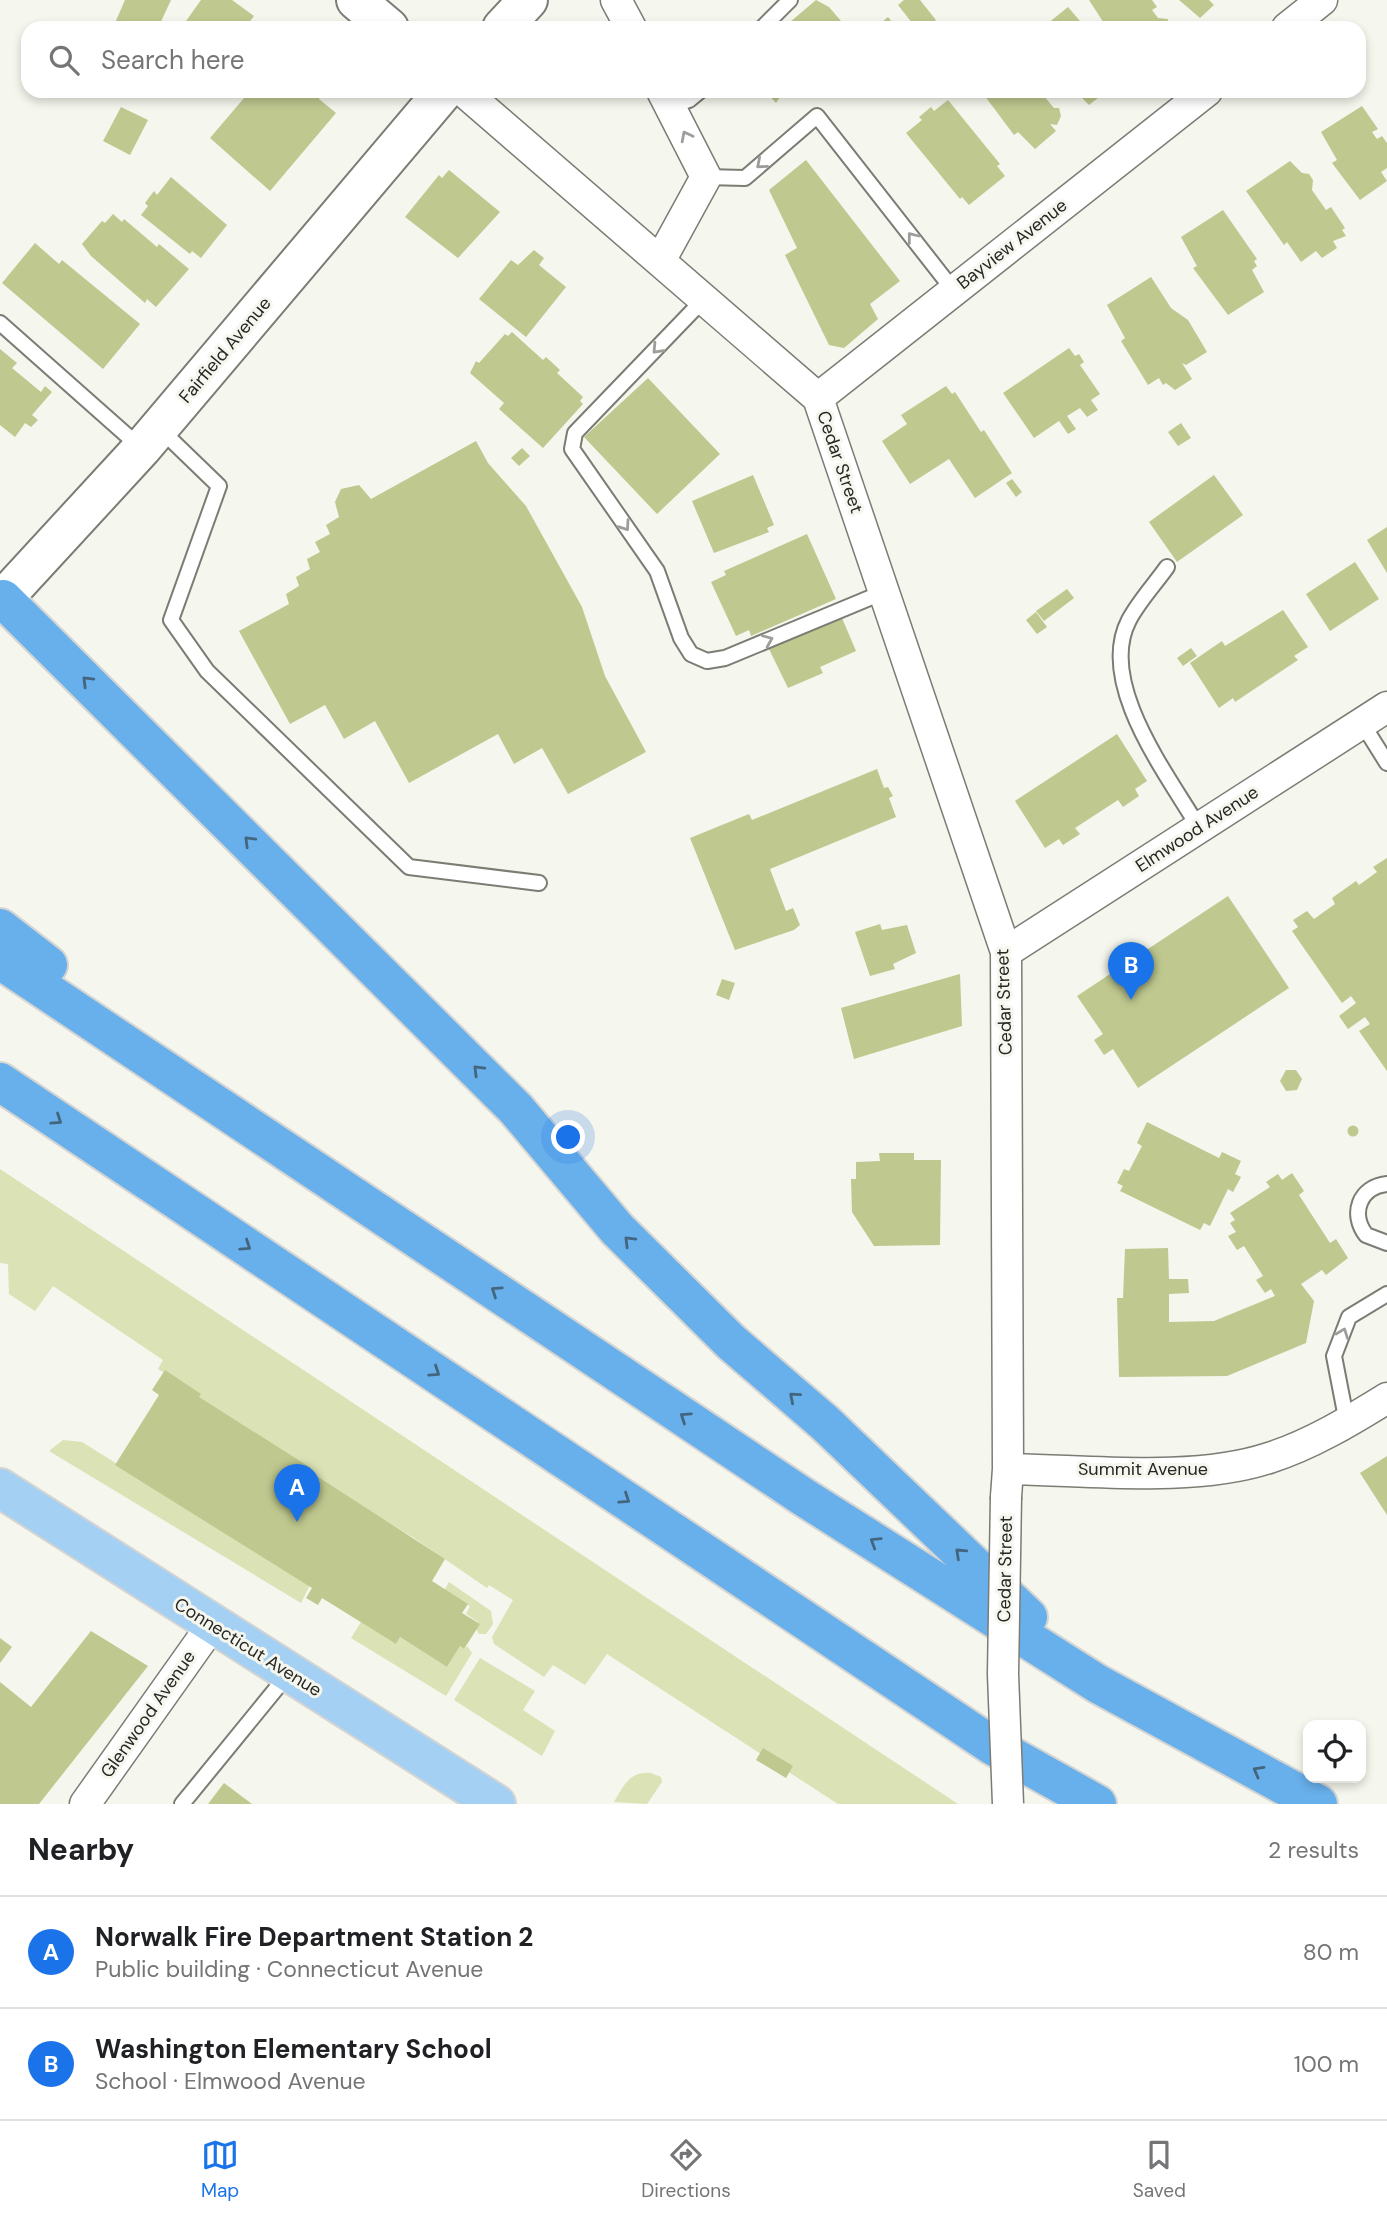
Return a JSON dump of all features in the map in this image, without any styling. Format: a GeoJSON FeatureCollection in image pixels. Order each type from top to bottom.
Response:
{"type":"FeatureCollection","features":[{"type":"Feature","properties":{"kind":"highway"},"geometry":{"type":"LineString","coordinates":[[1,599],[516,1109],[626,1239],[731,1342],[825,1423],[1098,1684]]}},
{"type":"Feature","properties":{"kind":"highway"},"geometry":{"type":"LineString","coordinates":[[0,928],[320,1172]]}},
{"type":"Feature","properties":{"kind":"highway"},"geometry":{"type":"LineString","coordinates":[[0,960],[805,1498],[1098,1684],[1318,1804]]}},
{"type":"Feature","properties":{"kind":"highway"},"geometry":{"type":"LineString","coordinates":[[0,1082],[993,1746],[1097,1804]]}},
{"type":"Feature","properties":{"kind":"main road"},"geometry":{"type":"LineString","coordinates":[[356,0],[381,21]]}},
{"type":"Feature","properties":{"kind":"main road"},"geometry":{"type":"LineString","coordinates":[[508,21],[528,0]]}},
{"type":"Feature","properties":{"kind":"main road","name":"Fairfield Avenue"},"geometry":{"type":"LineString","coordinates":[[1,599],[150,438],[438,98]]}},
{"type":"Feature","properties":{"kind":"main road","name":"Connecticut Avenue"},"geometry":{"type":"LineString","coordinates":[[0,1488],[496,1804]]}},
{"type":"Feature","properties":{"kind":"street"},"geometry":{"type":"LineString","coordinates":[[616,0],[627,21]]}},
{"type":"Feature","properties":{"kind":"street"},"geometry":{"type":"LineString","coordinates":[[1296,21],[1322,0]]}},
{"type":"Feature","properties":{"kind":"street","name":"Cedar Street"},"geometry":{"type":"LineString","coordinates":[[471,98],[818,398],[1006,952],[1007,1483],[1003,1674],[1008,1804]]}},
{"type":"Feature","properties":{"kind":"street","name":"Bayview Avenue"},"geometry":{"type":"LineString","coordinates":[[818,398],[1198,98]]}},
{"type":"Feature","properties":{"kind":"street"},"geometry":{"type":"LineString","coordinates":[[660,261],[706,177],[666,99]]}},
{"type":"Feature","properties":{"kind":"street","name":"Elmwood Avenue"},"geometry":{"type":"LineString","coordinates":[[1006,952],[1387,707]]}},
{"type":"Feature","properties":{"kind":"street","name":"Summit Avenue"},"geometry":{"type":"LineString","coordinates":[[1007,1483],[1203,1472],[1269,1458],[1348,1423],[1387,1398]]}},
{"type":"Feature","properties":{"kind":"street","name":"Glenwood Avenue"},"geometry":{"type":"LineString","coordinates":[[85,1804],[212,1625]]}},
{"type":"Feature","properties":{"kind":"lane"},"geometry":{"type":"LineString","coordinates":[[769,21],[790,0]]}},
{"type":"Feature","properties":{"kind":"lane"},"geometry":{"type":"LineString","coordinates":[[666,99],[691,98]]}},
{"type":"Feature","properties":{"kind":"lane"},"geometry":{"type":"LineString","coordinates":[[706,177],[745,177],[817,116],[954,290]]}},
{"type":"Feature","properties":{"kind":"lane"},"geometry":{"type":"LineString","coordinates":[[704,299],[575,433],[572,449],[657,571],[681,638],[691,654],[707,661],[725,658],[884,592]]}},
{"type":"Feature","properties":{"kind":"lane"},"geometry":{"type":"LineString","coordinates":[[0,323],[150,438],[219,486],[171,620],[207,671],[409,867],[539,883]]}},
{"type":"Feature","properties":{"kind":"lane"},"geometry":{"type":"LineString","coordinates":[[1167,567],[1129,620],[1123,639],[1122,679],[1131,708],[1199,828]]}},
{"type":"Feature","properties":{"kind":"lane"},"geometry":{"type":"LineString","coordinates":[[1362,723],[1387,763]]}},
{"type":"Feature","properties":{"kind":"lane"},"geometry":{"type":"LineString","coordinates":[[1387,1184],[1367,1192],[1361,1199],[1358,1218],[1366,1236],[1387,1243]]}},
{"type":"Feature","properties":{"kind":"lane"},"geometry":{"type":"LineString","coordinates":[[1348,1423],[1334,1356],[1349,1317],[1387,1293]]}},
{"type":"Feature","properties":{"kind":"lane"},"geometry":{"type":"LineString","coordinates":[[182,1804],[289,1673]]}},
{"type":"Feature","properties":{"kind":"green space"},"geometry":{"type":"Polygon","coordinates":[[[0,1169],[958,1804],[838,1804],[607,1654],[585,1685],[553,1665],[544,1677],[494,1644],[492,1637],[513,1600],[489,1585],[487,1588],[414,1538],[308,1474],[310,1469],[195,1398],[197,1393],[158,1369],[163,1360],[53,1286],[35,1311],[9,1294],[8,1264],[0,1263],[0,1169]]]}},
{"type":"Feature","properties":{"kind":"green space"},"geometry":{"type":"Polygon","coordinates":[[[63,1440],[82,1442],[310,1585],[301,1603],[49,1451],[63,1440]]]}},
{"type":"Feature","properties":{"kind":"green space"},"geometry":{"type":"Polygon","coordinates":[[[449,1582],[491,1611],[493,1624],[486,1634],[479,1634],[475,1627],[478,1622],[466,1614],[470,1606],[444,1591],[449,1582]]]}},
{"type":"Feature","properties":{"kind":"green space"},"geometry":{"type":"Polygon","coordinates":[[[361,1622],[396,1644],[400,1637],[447,1667],[460,1646],[464,1649],[467,1646],[472,1653],[446,1696],[351,1638],[361,1622]]]}},
{"type":"Feature","properties":{"kind":"green space"},"geometry":{"type":"Polygon","coordinates":[[[480,1658],[535,1691],[523,1710],[555,1731],[542,1756],[454,1700],[480,1658]]]}},
{"type":"Feature","properties":{"kind":"green space"},"geometry":{"type":"Polygon","coordinates":[[[651,1773],[661,1777],[662,1782],[647,1804],[614,1802],[633,1777],[651,1773]]]}},
{"type":"Feature","properties":{"kind":"building"},"geometry":{"type":"Polygon","coordinates":[[[125,0],[171,0],[161,21],[116,21],[125,0]]]}},
{"type":"Feature","properties":{"kind":"building"},"geometry":{"type":"Polygon","coordinates":[[[201,0],[232,0],[254,16],[250,21],[186,21],[201,0]]]}},
{"type":"Feature","properties":{"kind":"building"},"geometry":{"type":"Polygon","coordinates":[[[816,0],[829,7],[841,21],[791,21],[816,0]]]}},
{"type":"Feature","properties":{"kind":"building"},"geometry":{"type":"Polygon","coordinates":[[[904,0],[920,0],[936,20],[911,21],[898,5],[904,0]]]}},
{"type":"Feature","properties":{"kind":"building"},"geometry":{"type":"Polygon","coordinates":[[[1089,0],[1152,0],[1157,7],[1152,10],[1158,18],[1168,19],[1168,21],[1102,21],[1089,0]]]}},
{"type":"Feature","properties":{"kind":"building"},"geometry":{"type":"Polygon","coordinates":[[[1179,0],[1209,0],[1214,5],[1200,18],[1179,0]]]}},
{"type":"Feature","properties":{"kind":"building"},"geometry":{"type":"Polygon","coordinates":[[[1068,7],[1080,21],[1051,21],[1068,7]]]}},
{"type":"Feature","properties":{"kind":"building"},"geometry":{"type":"Polygon","coordinates":[[[244,98],[320,98],[336,113],[270,191],[210,138],[244,98]]]}},
{"type":"Feature","properties":{"kind":"building"},"geometry":{"type":"Polygon","coordinates":[[[986,98],[1046,98],[1054,108],[1059,108],[1061,116],[1057,125],[1050,124],[1056,131],[1035,149],[1018,132],[1014,135],[986,98]]]}},
{"type":"Feature","properties":{"kind":"building"},"geometry":{"type":"Polygon","coordinates":[[[1082,98],[1098,98],[1089,105],[1082,98]]]}},
{"type":"Feature","properties":{"kind":"building"},"geometry":{"type":"Polygon","coordinates":[[[948,100],[1000,164],[997,166],[1005,176],[969,205],[962,197],[960,199],[906,133],[922,120],[919,117],[931,107],[934,111],[948,100]]]}},
{"type":"Feature","properties":{"kind":"building"},"geometry":{"type":"Polygon","coordinates":[[[1362,106],[1378,129],[1372,132],[1377,139],[1382,136],[1387,143],[1387,168],[1381,172],[1387,181],[1360,200],[1332,163],[1337,160],[1321,132],[1362,106]]]}},
{"type":"Feature","properties":{"kind":"building"},"geometry":{"type":"Polygon","coordinates":[[[121,107],[148,120],[130,155],[103,141],[121,107]]]}},
{"type":"Feature","properties":{"kind":"building"},"geometry":{"type":"Polygon","coordinates":[[[806,160],[900,281],[870,304],[878,319],[844,348],[829,345],[785,255],[797,248],[769,190],[806,160]]]}},
{"type":"Feature","properties":{"kind":"building"},"geometry":{"type":"Polygon","coordinates":[[[1290,161],[1302,173],[1309,174],[1313,180],[1312,190],[1326,210],[1331,207],[1345,228],[1342,230],[1346,236],[1333,241],[1337,248],[1322,258],[1316,251],[1301,262],[1287,242],[1284,245],[1246,191],[1290,161]]]}},
{"type":"Feature","properties":{"kind":"building"},"geometry":{"type":"Polygon","coordinates":[[[449,170],[500,212],[458,258],[405,217],[439,175],[442,178],[449,170]]]}},
{"type":"Feature","properties":{"kind":"building"},"geometry":{"type":"Polygon","coordinates":[[[171,177],[227,225],[201,258],[192,251],[190,254],[141,215],[148,206],[145,203],[154,191],[157,195],[171,177]]]}},
{"type":"Feature","properties":{"kind":"building"},"geometry":{"type":"Polygon","coordinates":[[[1223,210],[1257,259],[1254,261],[1257,266],[1252,270],[1264,292],[1228,315],[1193,268],[1197,266],[1181,237],[1223,210]]]}},
{"type":"Feature","properties":{"kind":"building"},"geometry":{"type":"Polygon","coordinates":[[[113,214],[122,222],[124,219],[157,247],[159,244],[189,269],[156,307],[147,299],[145,303],[91,256],[82,244],[102,221],[105,223],[113,214]]]}},
{"type":"Feature","properties":{"kind":"building"},"geometry":{"type":"Polygon","coordinates":[[[35,243],[59,264],[62,260],[140,324],[103,369],[2,283],[35,243]]]}},
{"type":"Feature","properties":{"kind":"building"},"geometry":{"type":"Polygon","coordinates":[[[534,250],[544,258],[539,265],[566,287],[526,337],[479,299],[511,260],[518,265],[534,250]]]}},
{"type":"Feature","properties":{"kind":"building"},"geometry":{"type":"Polygon","coordinates":[[[1151,277],[1171,308],[1188,320],[1207,352],[1186,365],[1182,363],[1192,379],[1175,390],[1166,383],[1163,385],[1159,378],[1148,385],[1121,341],[1125,338],[1107,305],[1151,277]]]}},
{"type":"Feature","properties":{"kind":"building"},"geometry":{"type":"Polygon","coordinates":[[[512,332],[543,360],[546,357],[560,370],[557,373],[583,397],[580,401],[583,404],[543,448],[499,409],[504,403],[470,373],[476,361],[479,363],[505,334],[508,336],[512,332]]]}},
{"type":"Feature","properties":{"kind":"building"},"geometry":{"type":"Polygon","coordinates":[[[1069,348],[1075,356],[1079,354],[1084,362],[1080,365],[1100,394],[1091,400],[1098,410],[1087,417],[1080,408],[1067,416],[1076,429],[1068,434],[1059,421],[1034,438],[1003,393],[1069,348]]]}},
{"type":"Feature","properties":{"kind":"building"},"geometry":{"type":"Polygon","coordinates":[[[0,349],[17,363],[12,368],[41,392],[45,386],[52,392],[32,415],[38,420],[31,427],[25,423],[15,437],[0,425],[0,349]]]}},
{"type":"Feature","properties":{"kind":"building"},"geometry":{"type":"Polygon","coordinates":[[[648,378],[720,454],[657,514],[584,437],[648,378]]]}},
{"type":"Feature","properties":{"kind":"building"},"geometry":{"type":"Polygon","coordinates":[[[946,386],[952,394],[955,392],[981,432],[984,430],[1012,473],[975,498],[949,459],[910,484],[882,441],[907,424],[901,415],[946,386]]]}},
{"type":"Feature","properties":{"kind":"building"},"geometry":{"type":"Polygon","coordinates":[[[1181,423],[1191,438],[1178,446],[1168,432],[1181,423]]]}},
{"type":"Feature","properties":{"kind":"building"},"geometry":{"type":"Polygon","coordinates":[[[476,441],[488,463],[526,506],[582,607],[605,676],[646,752],[568,794],[542,748],[514,764],[498,734],[409,783],[375,721],[344,739],[325,705],[290,724],[239,631],[289,604],[286,594],[299,586],[296,577],[310,569],[307,559],[320,552],[315,542],[330,534],[326,525],[339,517],[335,502],[341,489],[359,485],[371,499],[476,441]]]}},
{"type":"Feature","properties":{"kind":"building"},"geometry":{"type":"Polygon","coordinates":[[[522,448],[530,456],[519,466],[511,458],[522,448]]]}},
{"type":"Feature","properties":{"kind":"building"},"geometry":{"type":"Polygon","coordinates":[[[753,475],[774,525],[767,528],[769,532],[714,553],[692,501],[753,475]]]}},
{"type":"Feature","properties":{"kind":"building"},"geometry":{"type":"Polygon","coordinates":[[[1214,475],[1243,515],[1177,562],[1149,522],[1214,475]]]}},
{"type":"Feature","properties":{"kind":"building"},"geometry":{"type":"Polygon","coordinates":[[[1012,479],[1022,492],[1016,497],[1006,483],[1012,479]]]}},
{"type":"Feature","properties":{"kind":"building"},"geometry":{"type":"Polygon","coordinates":[[[1387,527],[1387,573],[1367,540],[1387,527]]]}},
{"type":"Feature","properties":{"kind":"building"},"geometry":{"type":"Polygon","coordinates":[[[807,534],[836,599],[751,636],[749,630],[736,636],[711,582],[726,575],[724,571],[807,534]]]}},
{"type":"Feature","properties":{"kind":"building"},"geometry":{"type":"Polygon","coordinates":[[[1355,562],[1379,599],[1330,631],[1306,594],[1355,562]]]}},
{"type":"Feature","properties":{"kind":"building"},"geometry":{"type":"Polygon","coordinates":[[[1067,589],[1074,598],[1044,621],[1036,611],[1067,589]]]}},
{"type":"Feature","properties":{"kind":"building"},"geometry":{"type":"Polygon","coordinates":[[[1283,610],[1308,647],[1294,656],[1298,660],[1235,702],[1233,698],[1219,708],[1190,663],[1222,641],[1225,646],[1283,610]]]}},
{"type":"Feature","properties":{"kind":"building"},"geometry":{"type":"Polygon","coordinates":[[[1036,612],[1047,627],[1037,634],[1026,620],[1036,612]]]}},
{"type":"Feature","properties":{"kind":"building"},"geometry":{"type":"Polygon","coordinates":[[[842,618],[856,651],[820,667],[823,673],[788,688],[769,649],[842,618]]]}},
{"type":"Feature","properties":{"kind":"building"},"geometry":{"type":"Polygon","coordinates":[[[1191,648],[1197,656],[1183,666],[1177,658],[1191,648]]]}},
{"type":"Feature","properties":{"kind":"building"},"geometry":{"type":"Polygon","coordinates":[[[1117,734],[1147,781],[1135,789],[1139,796],[1123,807],[1118,800],[1075,828],[1080,834],[1063,845],[1059,839],[1045,848],[1015,801],[1117,734]]]}},
{"type":"Feature","properties":{"kind":"building"},"geometry":{"type":"Polygon","coordinates":[[[877,769],[884,788],[888,787],[893,796],[889,798],[896,817],[770,869],[786,911],[793,908],[800,925],[794,930],[735,950],[690,838],[749,814],[752,820],[877,769]]]}},
{"type":"Feature","properties":{"kind":"building"},"geometry":{"type":"Polygon","coordinates":[[[1387,858],[1387,1071],[1359,1031],[1370,1024],[1365,1017],[1348,1029],[1339,1016],[1356,1003],[1351,996],[1342,1003],[1292,931],[1298,927],[1293,920],[1307,911],[1314,919],[1335,904],[1332,898],[1356,881],[1359,885],[1377,872],[1373,867],[1387,858]]]}},
{"type":"Feature","properties":{"kind":"building"},"geometry":{"type":"Polygon","coordinates":[[[1228,896],[1289,988],[1138,1088],[1113,1049],[1104,1055],[1094,1040],[1103,1034],[1077,996],[1228,896]]]}},
{"type":"Feature","properties":{"kind":"building"},"geometry":{"type":"Polygon","coordinates":[[[880,924],[882,930],[907,925],[916,953],[893,964],[895,969],[870,976],[855,932],[880,924]]]}},
{"type":"Feature","properties":{"kind":"building"},"geometry":{"type":"Polygon","coordinates":[[[960,974],[962,1026],[854,1059],[841,1008],[960,974]]]}},
{"type":"Feature","properties":{"kind":"building"},"geometry":{"type":"Polygon","coordinates":[[[722,979],[735,983],[729,1000],[716,995],[722,979]]]}},
{"type":"Feature","properties":{"kind":"building"},"geometry":{"type":"Polygon","coordinates":[[[1286,1070],[1296,1070],[1302,1079],[1297,1090],[1286,1091],[1280,1081],[1286,1070]]]}},
{"type":"Feature","properties":{"kind":"building"},"geometry":{"type":"Polygon","coordinates":[[[1147,1122],[1219,1158],[1222,1152],[1241,1161],[1235,1174],[1241,1177],[1233,1192],[1228,1189],[1210,1226],[1204,1223],[1200,1230],[1120,1191],[1123,1186],[1117,1183],[1124,1169],[1129,1171],[1142,1146],[1137,1143],[1147,1122]]]}},
{"type":"Feature","properties":{"kind":"building"},"geometry":{"type":"Polygon","coordinates":[[[1353,1125],[1359,1131],[1353,1137],[1347,1131],[1353,1125]]]}},
{"type":"Feature","properties":{"kind":"building"},"geometry":{"type":"Polygon","coordinates":[[[879,1153],[914,1153],[914,1160],[941,1160],[940,1245],[874,1246],[852,1212],[851,1179],[856,1179],[856,1162],[880,1161],[879,1153]]]}},
{"type":"Feature","properties":{"kind":"building"},"geometry":{"type":"Polygon","coordinates":[[[1292,1173],[1304,1191],[1299,1195],[1330,1243],[1336,1239],[1348,1258],[1326,1275],[1322,1270],[1301,1284],[1314,1301],[1306,1343],[1227,1376],[1119,1377],[1117,1298],[1123,1298],[1125,1249],[1168,1248],[1169,1279],[1188,1279],[1189,1293],[1169,1294],[1169,1322],[1214,1321],[1275,1296],[1271,1289],[1265,1293],[1256,1280],[1263,1276],[1244,1246],[1237,1250],[1228,1236],[1236,1232],[1230,1223],[1235,1220],[1230,1213],[1270,1187],[1266,1182],[1278,1174],[1282,1180],[1292,1173]]]}},
{"type":"Feature","properties":{"kind":"building"},"geometry":{"type":"Polygon","coordinates":[[[165,1370],[201,1394],[199,1397],[311,1468],[309,1471],[445,1559],[432,1581],[468,1604],[462,1613],[480,1624],[464,1649],[460,1646],[447,1667],[400,1637],[396,1644],[322,1598],[318,1605],[306,1598],[312,1588],[115,1465],[159,1395],[152,1390],[165,1370]]]}},
{"type":"Feature","properties":{"kind":"building"},"geometry":{"type":"Polygon","coordinates":[[[1387,1456],[1387,1515],[1360,1473],[1387,1456]]]}},
{"type":"Feature","properties":{"kind":"building"},"geometry":{"type":"Polygon","coordinates":[[[91,1631],[148,1666],[39,1804],[0,1804],[0,1682],[31,1707],[91,1631]]]}},
{"type":"Feature","properties":{"kind":"building"},"geometry":{"type":"Polygon","coordinates":[[[0,1638],[12,1647],[0,1663],[0,1638]]]}},
{"type":"Feature","properties":{"kind":"building"},"geometry":{"type":"Polygon","coordinates":[[[763,1748],[793,1766],[786,1778],[756,1760],[763,1748]]]}},
{"type":"Feature","properties":{"kind":"building"},"geometry":{"type":"Polygon","coordinates":[[[224,1783],[252,1804],[208,1804],[224,1783]]]}},
{"type":"Feature","properties":{"kind":"place","name":"Washington Elementary School"},"geometry":{"type":"Point","coordinates":[1131,1000]}},
{"type":"Feature","properties":{"kind":"place","name":"Norwalk Fire Department Station 2"},"geometry":{"type":"Point","coordinates":[297,1522]}}]}
